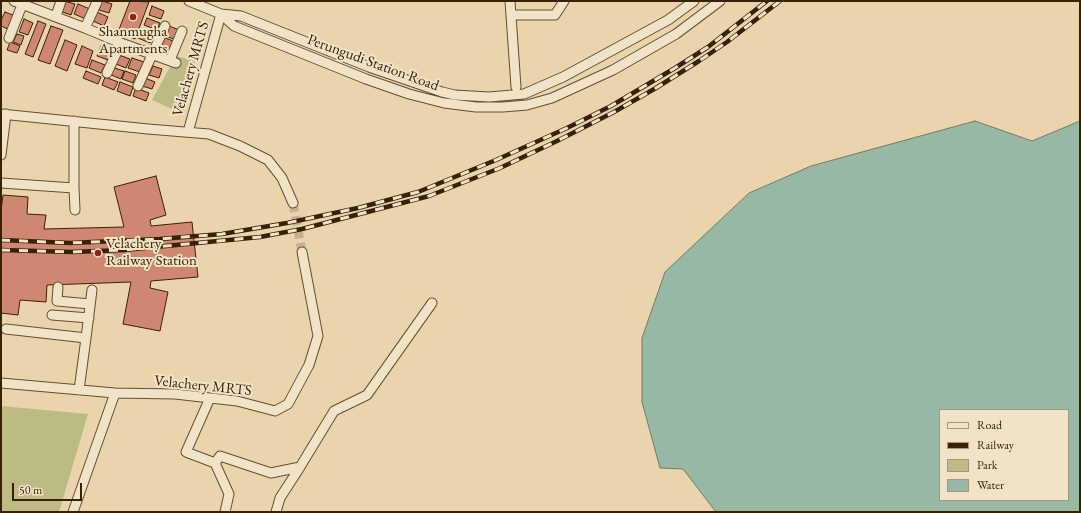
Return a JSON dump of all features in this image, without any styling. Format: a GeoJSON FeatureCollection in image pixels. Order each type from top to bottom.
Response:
{"type":"FeatureCollection","features":[{"type":"Feature","properties":{"kind":"street"},"geometry":{"type":"LineString","coordinates":[[56,16],[61,1]]}},
{"type":"Feature","properties":{"kind":"street","name":"Perungudi Station Road"},"geometry":{"type":"LineString","coordinates":[[189,1],[221,14],[241,16],[369,67],[442,92],[455,95],[489,97],[524,94],[563,77],[668,20],[694,1]]}},
{"type":"Feature","properties":{"kind":"street"},"geometry":{"type":"LineString","coordinates":[[510,1],[516,87]]}},
{"type":"Feature","properties":{"kind":"street"},"geometry":{"type":"LineString","coordinates":[[511,16],[555,16],[564,1]]}},
{"type":"Feature","properties":{"kind":"street","name":"Perungudi Station Road"},"geometry":{"type":"LineString","coordinates":[[221,14],[234,26],[366,79],[409,94],[444,103],[476,107],[503,107],[527,105],[552,98],[613,70],[676,34],[720,1]]}},
{"type":"Feature","properties":{"kind":"street"},"geometry":{"type":"LineString","coordinates":[[85,28],[97,2]]}},
{"type":"Feature","properties":{"kind":"street"},"geometry":{"type":"LineString","coordinates":[[9,38],[18,3],[56,16],[121,43],[173,62],[182,31]]}},
{"type":"Feature","properties":{"kind":"street","name":"Velachery MRTS"},"geometry":{"type":"LineString","coordinates":[[188,132],[221,14]]}},
{"type":"Feature","properties":{"kind":"street"},"geometry":{"type":"LineString","coordinates":[[138,86],[154,55],[165,26]]}},
{"type":"Feature","properties":{"kind":"street"},"geometry":{"type":"LineString","coordinates":[[107,73],[121,43]]}},
{"type":"Feature","properties":{"kind":"street"},"geometry":{"type":"LineString","coordinates":[[1,155],[4,114]]}},
{"type":"Feature","properties":{"kind":"street","name":"Velachery MRTS"},"geometry":{"type":"LineString","coordinates":[[4,114],[209,134],[240,146],[268,160],[282,178],[293,203]]}},
{"type":"Feature","properties":{"kind":"street"},"geometry":{"type":"LineString","coordinates":[[74,122],[75,210]]}},
{"type":"Feature","properties":{"kind":"street"},"geometry":{"type":"LineString","coordinates":[[1,183],[74,188]]}},
{"type":"Feature","properties":{"kind":"street","name":"Velachery MRTS"},"geometry":{"type":"LineString","coordinates":[[1,383],[115,393],[175,394],[237,401],[275,411],[288,404],[308,365],[318,336],[302,252]]}},
{"type":"Feature","properties":{"kind":"street"},"geometry":{"type":"LineString","coordinates":[[58,287],[57,301],[90,304]]}},
{"type":"Feature","properties":{"kind":"street"},"geometry":{"type":"LineString","coordinates":[[79,390],[92,290]]}},
{"type":"Feature","properties":{"kind":"street"},"geometry":{"type":"LineString","coordinates":[[276,512],[280,498],[334,412],[367,395],[432,303]]}},
{"type":"Feature","properties":{"kind":"street"},"geometry":{"type":"LineString","coordinates":[[52,315],[89,318]]}},
{"type":"Feature","properties":{"kind":"street"},"geometry":{"type":"LineString","coordinates":[[6,329],[86,338]]}},
{"type":"Feature","properties":{"kind":"street"},"geometry":{"type":"LineString","coordinates":[[73,512],[115,393]]}},
{"type":"Feature","properties":{"kind":"street"},"geometry":{"type":"LineString","coordinates":[[210,398],[186,452],[215,462],[229,494],[224,512]]}},
{"type":"Feature","properties":{"kind":"street"},"geometry":{"type":"LineString","coordinates":[[215,462],[220,456],[271,472],[300,467]]}},
{"type":"Feature","properties":{"kind":"green space"},"geometry":{"type":"Polygon","coordinates":[[[176,56],[195,61],[179,112],[152,100],[176,56]]]}},
{"type":"Feature","properties":{"kind":"green space"},"geometry":{"type":"Polygon","coordinates":[[[1,406],[88,414],[59,512],[1,512],[1,406]]]}},
{"type":"Feature","properties":{"kind":"water"},"geometry":{"type":"Polygon","coordinates":[[[975,121],[1032,141],[1080,121],[1080,512],[716,512],[683,469],[660,468],[642,402],[642,338],[665,272],[749,193],[811,166],[975,121]]]}},
{"type":"Feature","properties":{"kind":"building"},"geometry":{"type":"Polygon","coordinates":[[[64,1],[75,4],[71,15],[60,11],[64,1]]]}},
{"type":"Feature","properties":{"kind":"building"},"geometry":{"type":"Polygon","coordinates":[[[102,1],[112,4],[109,13],[99,10],[102,1]]]}},
{"type":"Feature","properties":{"kind":"building","name":"Shanmugha Apartments"},"geometry":{"type":"Polygon","coordinates":[[[130,1],[149,2],[135,39],[118,32],[130,1]]]}},
{"type":"Feature","properties":{"kind":"building"},"geometry":{"type":"Polygon","coordinates":[[[78,4],[90,9],[86,19],[74,14],[78,4]]]}},
{"type":"Feature","properties":{"kind":"building"},"geometry":{"type":"Polygon","coordinates":[[[152,6],[164,11],[161,19],[149,15],[152,6]]]}},
{"type":"Feature","properties":{"kind":"building"},"geometry":{"type":"Polygon","coordinates":[[[5,12],[16,16],[10,30],[1,26],[1,20],[5,12]]]}},
{"type":"Feature","properties":{"kind":"building"},"geometry":{"type":"Polygon","coordinates":[[[97,12],[108,17],[104,26],[93,21],[97,12]]]}},
{"type":"Feature","properties":{"kind":"building"},"geometry":{"type":"Polygon","coordinates":[[[147,18],[160,23],[157,30],[144,25],[147,18]]]}},
{"type":"Feature","properties":{"kind":"building"},"geometry":{"type":"Polygon","coordinates":[[[24,19],[33,23],[28,35],[19,32],[24,19]]]}},
{"type":"Feature","properties":{"kind":"building"},"geometry":{"type":"Polygon","coordinates":[[[38,21],[46,24],[33,57],[25,54],[38,21]]]}},
{"type":"Feature","properties":{"kind":"building"},"geometry":{"type":"Polygon","coordinates":[[[167,25],[179,30],[176,40],[163,35],[167,25]]]}},
{"type":"Feature","properties":{"kind":"building"},"geometry":{"type":"Polygon","coordinates":[[[51,26],[63,30],[50,64],[38,60],[51,26]]]}},
{"type":"Feature","properties":{"kind":"building"},"geometry":{"type":"Polygon","coordinates":[[[141,29],[153,34],[150,43],[138,38],[141,29]]]}},
{"type":"Feature","properties":{"kind":"building"},"geometry":{"type":"Polygon","coordinates":[[[17,34],[24,36],[21,45],[13,42],[17,34]]]}},
{"type":"Feature","properties":{"kind":"building"},"geometry":{"type":"Polygon","coordinates":[[[163,37],[173,41],[169,52],[158,49],[163,37]]]}},
{"type":"Feature","properties":{"kind":"building"},"geometry":{"type":"Polygon","coordinates":[[[65,40],[77,45],[67,71],[55,66],[65,40]]]}},
{"type":"Feature","properties":{"kind":"building"},"geometry":{"type":"Polygon","coordinates":[[[10,42],[20,46],[17,53],[7,50],[10,42]]]}},
{"type":"Feature","properties":{"kind":"building"},"geometry":{"type":"Polygon","coordinates":[[[82,46],[93,51],[87,68],[75,64],[82,46]]]}},
{"type":"Feature","properties":{"kind":"building"},"geometry":{"type":"Polygon","coordinates":[[[101,46],[111,50],[108,60],[97,56],[101,46]]]}},
{"type":"Feature","properties":{"kind":"building"},"geometry":{"type":"Polygon","coordinates":[[[119,55],[130,59],[126,68],[116,64],[119,55]]]}},
{"type":"Feature","properties":{"kind":"building"},"geometry":{"type":"Polygon","coordinates":[[[132,58],[144,62],[140,72],[128,68],[132,58]]]}},
{"type":"Feature","properties":{"kind":"building"},"geometry":{"type":"Polygon","coordinates":[[[92,60],[105,65],[101,73],[89,68],[92,60]]]}},
{"type":"Feature","properties":{"kind":"building"},"geometry":{"type":"Polygon","coordinates":[[[153,66],[162,69],[159,78],[149,75],[153,66]]]}},
{"type":"Feature","properties":{"kind":"building"},"geometry":{"type":"Polygon","coordinates":[[[112,67],[124,71],[121,79],[109,74],[112,67]]]}},
{"type":"Feature","properties":{"kind":"building"},"geometry":{"type":"Polygon","coordinates":[[[86,71],[101,77],[98,84],[83,78],[86,71]]]}},
{"type":"Feature","properties":{"kind":"building"},"geometry":{"type":"Polygon","coordinates":[[[125,71],[136,75],[133,83],[122,79],[125,71]]]}},
{"type":"Feature","properties":{"kind":"building"},"geometry":{"type":"Polygon","coordinates":[[[105,77],[118,82],[114,90],[102,85],[105,77]]]}},
{"type":"Feature","properties":{"kind":"building"},"geometry":{"type":"Polygon","coordinates":[[[145,78],[155,82],[152,89],[142,86],[145,78]]]}},
{"type":"Feature","properties":{"kind":"building"},"geometry":{"type":"Polygon","coordinates":[[[120,82],[133,87],[130,96],[117,91],[120,82]]]}},
{"type":"Feature","properties":{"kind":"building"},"geometry":{"type":"Polygon","coordinates":[[[136,88],[149,93],[146,101],[133,96],[136,88]]]}},
{"type":"Feature","properties":{"kind":"building","name":"Velachery Railway Station"},"geometry":{"type":"Polygon","coordinates":[[[156,176],[166,215],[150,220],[151,226],[192,222],[198,277],[151,281],[150,288],[168,292],[160,331],[123,324],[131,282],[47,285],[46,302],[20,300],[18,315],[1,313],[1,211],[3,195],[28,197],[27,214],[46,215],[44,229],[124,227],[114,187],[156,176]]]}},
{"type":"Feature","properties":{"kind":"tunnel"},"geometry":{"type":"LineString","coordinates":[[293,203],[302,252]]}},
{"type":"Feature","properties":{"kind":"railway"},"geometry":{"type":"LineString","coordinates":[[1,240],[70,243],[160,239],[222,234],[287,223],[358,208],[418,192],[496,160],[567,128],[611,106],[708,47],[767,1]]}},
{"type":"Feature","properties":{"kind":"railway"},"geometry":{"type":"LineString","coordinates":[[1,250],[72,252],[124,250],[260,237],[302,229],[429,196],[500,168],[614,112],[699,61],[727,42],[780,1]]}},
{"type":"Feature","properties":{"kind":"place","name":"Shanmugha Apartments"},"geometry":{"type":"Point","coordinates":[133,17]}},
{"type":"Feature","properties":{"kind":"place","name":"Velachery Railway Station"},"geometry":{"type":"Point","coordinates":[98,253]}}]}
